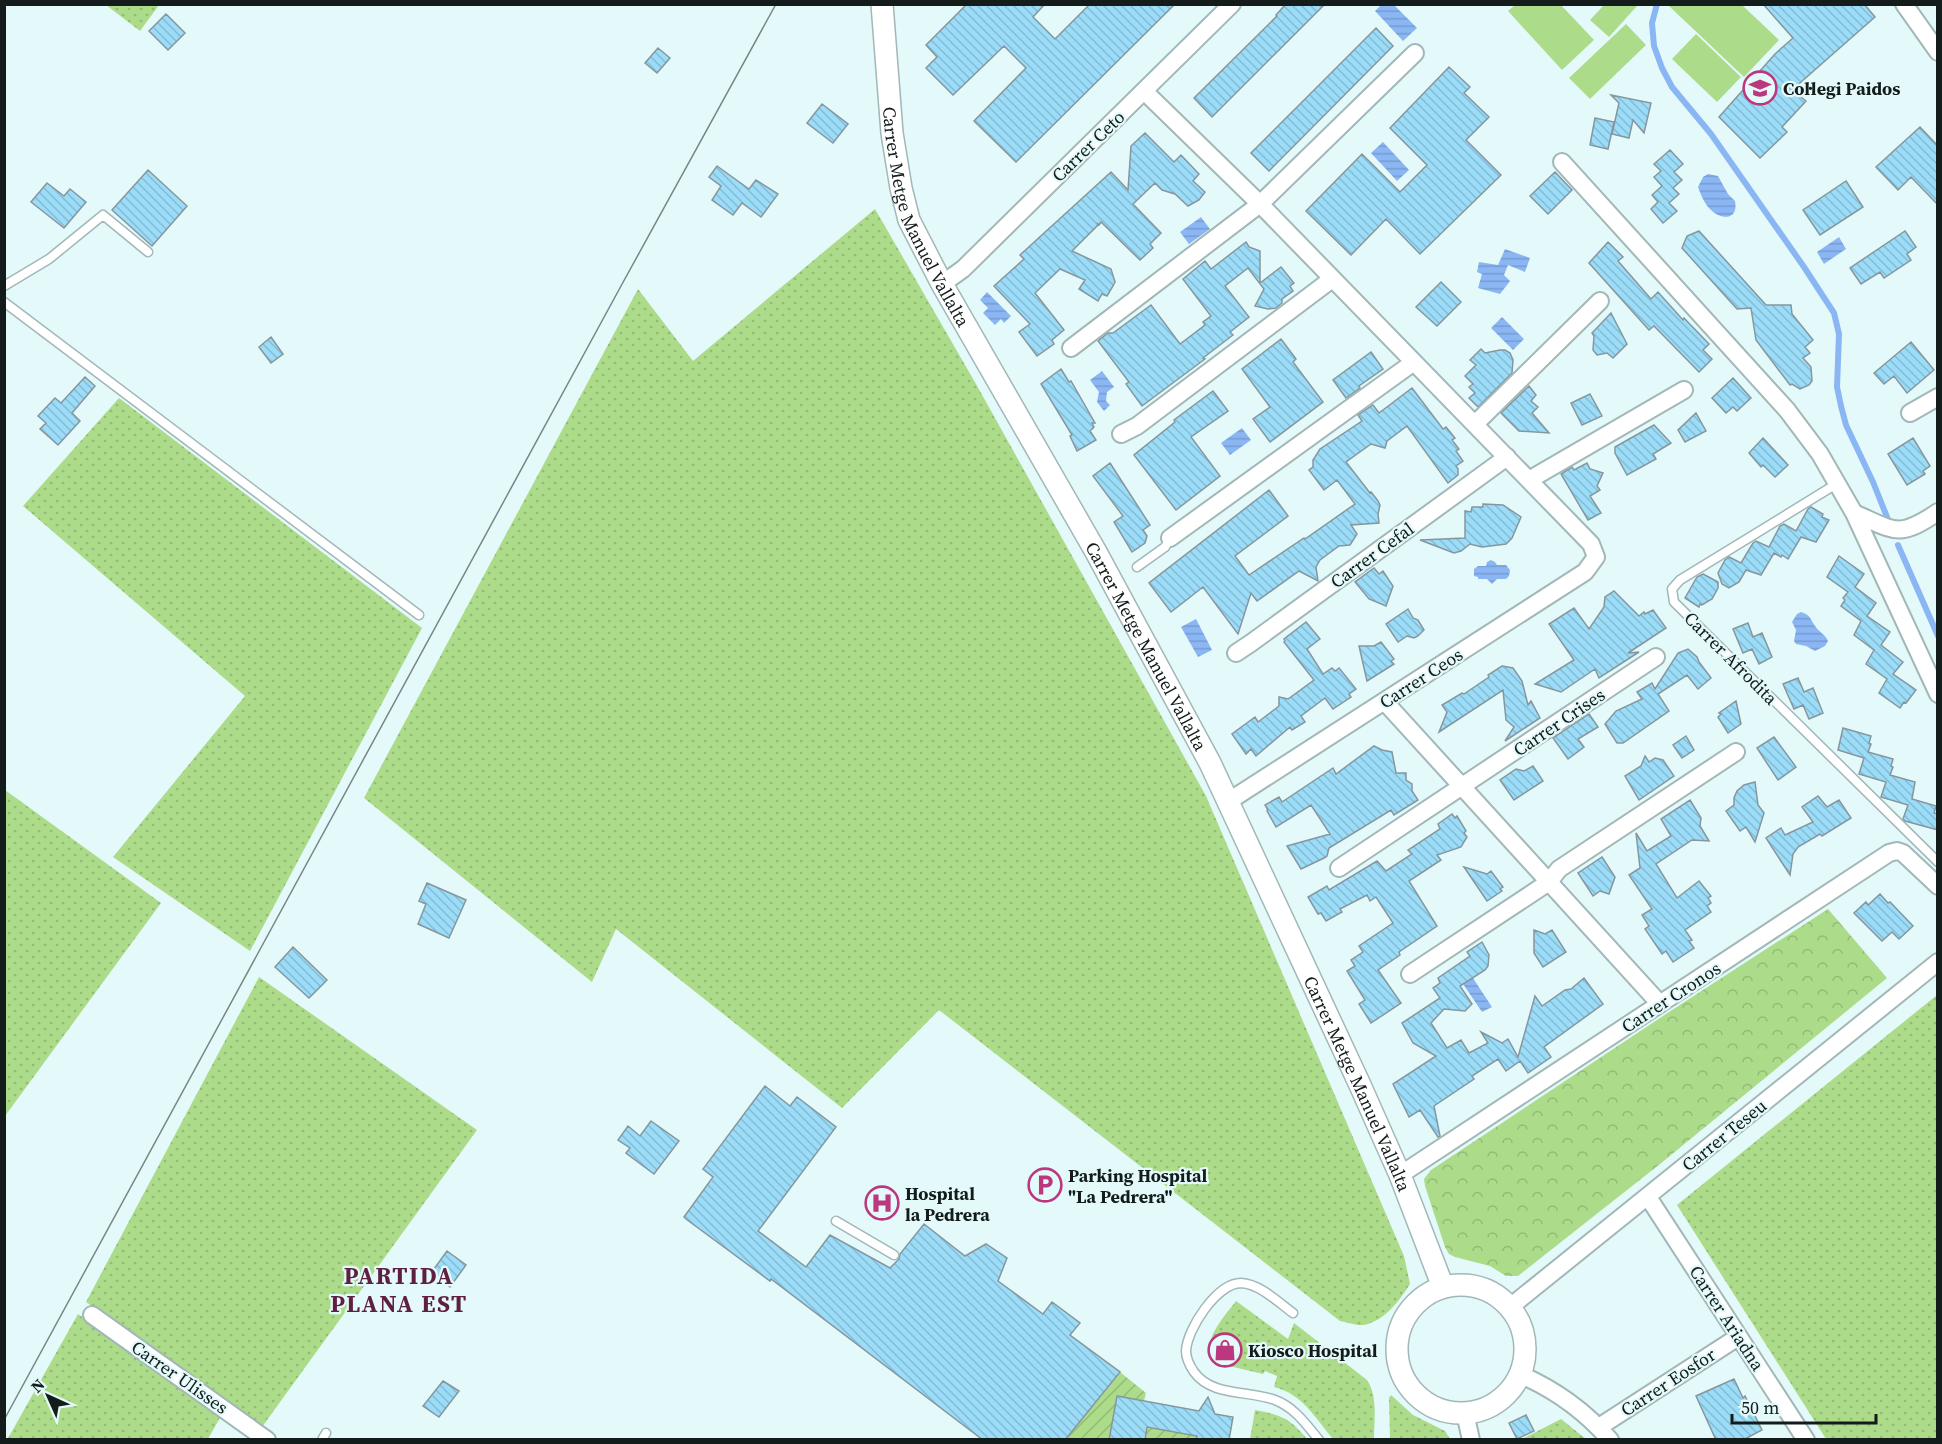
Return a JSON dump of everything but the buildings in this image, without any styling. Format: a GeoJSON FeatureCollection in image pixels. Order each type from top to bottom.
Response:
{"type":"FeatureCollection","features":[{"type":"Feature","properties":{"kind":"street","name":"Carrer Metge Manuel Vallalta"},"geometry":{"type":"LineString","coordinates":[[882,4],[892,133],[909,220],[942,284],[1096,552],[1228,801],[1400,1175],[1443,1287]]}},
{"type":"Feature","properties":{"kind":"street","name":"Carrer Ceto"},"geometry":{"type":"LineString","coordinates":[[942,284],[963,269],[1232,4]]}},
{"type":"Feature","properties":{"kind":"street"},"geometry":{"type":"LineString","coordinates":[[1904,4],[1938,52]]}},
{"type":"Feature","properties":{"kind":"street"},"geometry":{"type":"LineString","coordinates":[[1071,348],[1260,204],[1415,53]]}},
{"type":"Feature","properties":{"kind":"street"},"geometry":{"type":"LineString","coordinates":[[1144,91],[1260,204],[1529,480],[1684,390]]}},
{"type":"Feature","properties":{"kind":"street"},"geometry":{"type":"LineString","coordinates":[[1562,162],[1787,410],[1820,454],[1854,513],[1938,694]]}},
{"type":"Feature","properties":{"kind":"street"},"geometry":{"type":"LineString","coordinates":[[1121,434],[1137,426],[1332,279]]}},
{"type":"Feature","properties":{"kind":"street"},"geometry":{"type":"LineString","coordinates":[[1475,424],[1600,301]]}},
{"type":"Feature","properties":{"kind":"street"},"geometry":{"type":"LineString","coordinates":[[1170,538],[1414,362]]}},
{"type":"Feature","properties":{"kind":"street"},"geometry":{"type":"LineString","coordinates":[[1910,413],[1938,397]]}},
{"type":"Feature","properties":{"kind":"street","name":"Carrer Cefal"},"geometry":{"type":"LineString","coordinates":[[1236,652],[1507,457]]}},
{"type":"Feature","properties":{"kind":"street","name":"Carrer Ceos"},"geometry":{"type":"LineString","coordinates":[[1228,801],[1585,572],[1596,557],[1591,544],[1529,480]]}},
{"type":"Feature","properties":{"kind":"street"},"geometry":{"type":"LineString","coordinates":[[1854,513],[1891,529],[1901,530],[1918,525],[1938,512]]}},
{"type":"Feature","properties":{"kind":"street","name":"Carrer Crises"},"geometry":{"type":"LineString","coordinates":[[1339,868],[1656,657]]}},
{"type":"Feature","properties":{"kind":"street"},"geometry":{"type":"LineString","coordinates":[[1385,702],[1660,1004]]}},
{"type":"Feature","properties":{"kind":"street"},"geometry":{"type":"LineString","coordinates":[[1410,974],[1549,882],[1558,869],[1736,752]]}},
{"type":"Feature","properties":{"kind":"street","name":"Carrer Cronos"},"geometry":{"type":"LineString","coordinates":[[1400,1175],[1889,853],[1897,851],[1903,853],[1938,886]]}},
{"type":"Feature","properties":{"kind":"street","name":"Carrer Teseu"},"geometry":{"type":"LineString","coordinates":[[1510,1308],[1938,962]]}},
{"type":"Feature","properties":{"kind":"street","name":"Carrer Ariadna"},"geometry":{"type":"LineString","coordinates":[[1648,1197],[1806,1440]]}},
{"type":"Feature","properties":{"kind":"street"},"geometry":{"type":"LineString","coordinates":[[1461,1284],[1479,1287],[1496,1295],[1510,1308],[1519,1323],[1524,1339],[1524,1357],[1519,1374],[1510,1389],[1497,1401],[1482,1409],[1465,1413],[1446,1411],[1428,1404],[1413,1392],[1402,1376],[1397,1357],[1397,1338],[1403,1321],[1413,1306],[1426,1294],[1443,1287],[1461,1284]]}},
{"type":"Feature","properties":{"kind":"street","name":"Carrer Ulisses"},"geometry":{"type":"LineString","coordinates":[[92,1315],[267,1440]]}},
{"type":"Feature","properties":{"kind":"street","name":"Carrer Eosfor"},"geometry":{"type":"LineString","coordinates":[[1604,1433],[1738,1336]]}},
{"type":"Feature","properties":{"kind":"street"},"geometry":{"type":"LineString","coordinates":[[1519,1374],[1565,1399],[1604,1433]]}},
{"type":"Feature","properties":{"kind":"street"},"geometry":{"type":"LineString","coordinates":[[1465,1413],[1471,1440]]}},
{"type":"Feature","properties":{"kind":"lane"},"geometry":{"type":"LineString","coordinates":[[4,286],[49,259],[103,215],[148,252]]}},
{"type":"Feature","properties":{"kind":"lane"},"geometry":{"type":"LineString","coordinates":[[4,302],[419,615]]}},
{"type":"Feature","properties":{"kind":"lane","name":"Carrer Afrodita"},"geometry":{"type":"LineString","coordinates":[[1838,483],[1680,580],[1672,589],[1672,597],[1674,602],[1938,862]]}},
{"type":"Feature","properties":{"kind":"lane"},"geometry":{"type":"LineString","coordinates":[[1137,567],[1165,547],[1170,538]]}},
{"type":"Feature","properties":{"kind":"lane"},"geometry":{"type":"LineString","coordinates":[[836,1221],[894,1255]]}},
{"type":"Feature","properties":{"kind":"lane"},"geometry":{"type":"LineString","coordinates":[[1293,1312],[1252,1285],[1239,1283],[1227,1287],[1217,1294],[1207,1306],[1194,1328],[1186,1350],[1187,1360],[1200,1380],[1212,1387],[1274,1399],[1293,1409],[1319,1440]]}},
{"type":"Feature","properties":{"kind":"green space"},"geometry":{"type":"Polygon","coordinates":[[[159,4],[140,31],[106,5],[159,4]]]}},
{"type":"Feature","properties":{"kind":"green space"},"geometry":{"type":"Polygon","coordinates":[[[1670,4],[1742,5],[1779,40],[1744,77],[1669,6],[1670,4]]]}},
{"type":"Feature","properties":{"kind":"green space"},"geometry":{"type":"Polygon","coordinates":[[[1515,5],[1561,5],[1594,40],[1562,70],[1508,11],[1515,5]]]}},
{"type":"Feature","properties":{"kind":"green space"},"geometry":{"type":"Polygon","coordinates":[[[1604,5],[1637,6],[1609,37],[1590,20],[1604,5]]]}},
{"type":"Feature","properties":{"kind":"green space"},"geometry":{"type":"Polygon","coordinates":[[[1626,24],[1646,45],[1590,99],[1569,78],[1626,24]]]}},
{"type":"Feature","properties":{"kind":"green space"},"geometry":{"type":"Polygon","coordinates":[[[1696,34],[1741,77],[1717,102],[1672,59],[1696,34]]]}},
{"type":"Feature","properties":{"kind":"green space"},"geometry":{"type":"Polygon","coordinates":[[[875,209],[976,384],[1206,796],[1404,1256],[1410,1284],[1391,1309],[1379,1319],[1364,1325],[1340,1321],[939,1010],[842,1108],[616,929],[592,982],[364,798],[638,289],[693,361],[875,209]]]}},
{"type":"Feature","properties":{"kind":"green space"},"geometry":{"type":"Polygon","coordinates":[[[119,398],[422,628],[250,951],[113,857],[245,696],[23,506],[119,398]]]}},
{"type":"Feature","properties":{"kind":"green space"},"geometry":{"type":"Polygon","coordinates":[[[5,790],[161,903],[5,1116],[5,790]]]}},
{"type":"Feature","properties":{"kind":"green space"},"geometry":{"type":"Polygon","coordinates":[[[1828,909],[1887,978],[1660,1164],[1518,1276],[1506,1276],[1490,1266],[1449,1254],[1425,1186],[1424,1179],[1431,1170],[1828,909]]]}},
{"type":"Feature","properties":{"kind":"green space"},"geometry":{"type":"Polygon","coordinates":[[[259,977],[477,1130],[262,1427],[86,1302],[259,977]]]}},
{"type":"Feature","properties":{"kind":"green space"},"geometry":{"type":"Polygon","coordinates":[[[1937,995],[1937,1439],[1826,1439],[1677,1205],[1937,995]]]}},
{"type":"Feature","properties":{"kind":"green space"},"geometry":{"type":"Polygon","coordinates":[[[1236,1301],[1288,1339],[1294,1323],[1367,1380],[1374,1401],[1374,1439],[1333,1439],[1301,1401],[1284,1390],[1274,1387],[1277,1376],[1265,1371],[1263,1374],[1225,1365],[1215,1359],[1210,1352],[1213,1334],[1236,1301]]]}},
{"type":"Feature","properties":{"kind":"green space"},"geometry":{"type":"Polygon","coordinates":[[[78,1314],[221,1416],[208,1439],[7,1440],[78,1314]]]}},
{"type":"Feature","properties":{"kind":"green space"},"geometry":{"type":"Polygon","coordinates":[[[1120,1372],[1146,1393],[1144,1401],[1117,1396],[1109,1439],[1065,1440],[1120,1372]]]}},
{"type":"Feature","properties":{"kind":"green space"},"geometry":{"type":"Polygon","coordinates":[[[1391,1395],[1413,1415],[1445,1431],[1450,1439],[1390,1439],[1389,1398],[1391,1395]]]}},
{"type":"Feature","properties":{"kind":"green space"},"geometry":{"type":"Polygon","coordinates":[[[1255,1410],[1284,1418],[1307,1439],[1250,1439],[1255,1410]]]}},
{"type":"Feature","properties":{"kind":"green space"},"geometry":{"type":"Polygon","coordinates":[[[1561,1419],[1586,1439],[1522,1439],[1561,1419]]]}},
{"type":"Feature","properties":{"kind":"green space"},"geometry":{"type":"Polygon","coordinates":[[[1147,1427],[1197,1436],[1196,1439],[1145,1440],[1147,1427]]]}},
{"type":"Feature","properties":{"kind":"water"},"geometry":{"type":"Polygon","coordinates":[[[1382,4],[1394,5],[1417,28],[1403,41],[1375,11],[1382,4]]]}},
{"type":"Feature","properties":{"kind":"water"},"geometry":{"type":"Polygon","coordinates":[[[1383,142],[1409,170],[1397,181],[1371,153],[1383,142]]]}},
{"type":"Feature","properties":{"kind":"water"},"geometry":{"type":"Polygon","coordinates":[[[1708,174],[1718,176],[1728,194],[1735,201],[1736,207],[1732,215],[1724,217],[1714,213],[1704,202],[1698,187],[1703,177],[1708,174]]]}},
{"type":"Feature","properties":{"kind":"water"},"geometry":{"type":"Polygon","coordinates":[[[1201,217],[1210,229],[1189,244],[1180,232],[1201,217]]]}},
{"type":"Feature","properties":{"kind":"water"},"geometry":{"type":"Polygon","coordinates":[[[1839,237],[1846,249],[1824,264],[1817,252],[1839,237]]]}},
{"type":"Feature","properties":{"kind":"water"},"geometry":{"type":"Polygon","coordinates":[[[1505,249],[1530,258],[1525,272],[1508,265],[1504,275],[1510,281],[1500,294],[1478,288],[1482,274],[1477,272],[1479,262],[1498,265],[1505,249]]]}},
{"type":"Feature","properties":{"kind":"water"},"geometry":{"type":"Polygon","coordinates":[[[987,292],[1011,316],[1004,323],[1001,319],[995,325],[983,313],[988,308],[980,300],[987,292]]]}},
{"type":"Feature","properties":{"kind":"water"},"geometry":{"type":"Polygon","coordinates":[[[1502,317],[1524,339],[1513,350],[1491,328],[1502,317]]]}},
{"type":"Feature","properties":{"kind":"water"},"geometry":{"type":"Polygon","coordinates":[[[1102,371],[1114,387],[1107,392],[1106,401],[1110,405],[1104,411],[1097,402],[1099,392],[1090,380],[1102,371]]]}},
{"type":"Feature","properties":{"kind":"water"},"geometry":{"type":"Polygon","coordinates":[[[1242,428],[1251,440],[1230,455],[1221,443],[1242,428]]]}},
{"type":"Feature","properties":{"kind":"water"},"geometry":{"type":"Polygon","coordinates":[[[1491,560],[1497,565],[1506,565],[1510,570],[1506,579],[1497,579],[1492,584],[1487,579],[1478,579],[1474,576],[1474,569],[1478,566],[1486,566],[1491,560]]]}},
{"type":"Feature","properties":{"kind":"water"},"geometry":{"type":"Polygon","coordinates":[[[1801,612],[1809,616],[1827,639],[1825,646],[1815,651],[1796,644],[1794,641],[1796,630],[1792,622],[1801,612]]]}},
{"type":"Feature","properties":{"kind":"water"},"geometry":{"type":"Polygon","coordinates":[[[1196,619],[1212,650],[1198,657],[1181,627],[1196,619]]]}},
{"type":"Feature","properties":{"kind":"water"},"geometry":{"type":"Polygon","coordinates":[[[1467,969],[1492,1007],[1482,1012],[1457,975],[1467,969]]]}},
{"type":"Feature","properties":{"kind":"waterway"},"geometry":{"type":"LineString","coordinates":[[1657,4],[1652,23],[1654,46],[1672,87],[1711,134],[1834,313],[1839,334],[1837,387],[1841,406],[1846,425],[1889,522]]}},
{"type":"Feature","properties":{"kind":"waterway"},"geometry":{"type":"LineString","coordinates":[[1898,545],[1938,636]]}},
{"type":"Feature","properties":{"kind":"tram line"},"geometry":{"type":"LineString","coordinates":[[4,1420],[776,4]]}},
{"type":"Feature","properties":{"kind":"place","name":"Col·legi Paidos"},"geometry":{"type":"Point","coordinates":[1760,88]}},
{"type":"Feature","properties":{"kind":"place","name":"Parking Hospital \"La Pedrera\""},"geometry":{"type":"Point","coordinates":[1045,1185]}},
{"type":"Feature","properties":{"kind":"place","name":"Hospital la Pedrera"},"geometry":{"type":"Point","coordinates":[882,1203]}},
{"type":"Feature","properties":{"kind":"place","name":"Kiosco Hospital"},"geometry":{"type":"Point","coordinates":[1225,1350]}},
{"type":"Feature","properties":{"kind":"district","name":"PARTIDA PLANA EST"},"geometry":{"type":"Point","coordinates":[399,1289]}}]}
